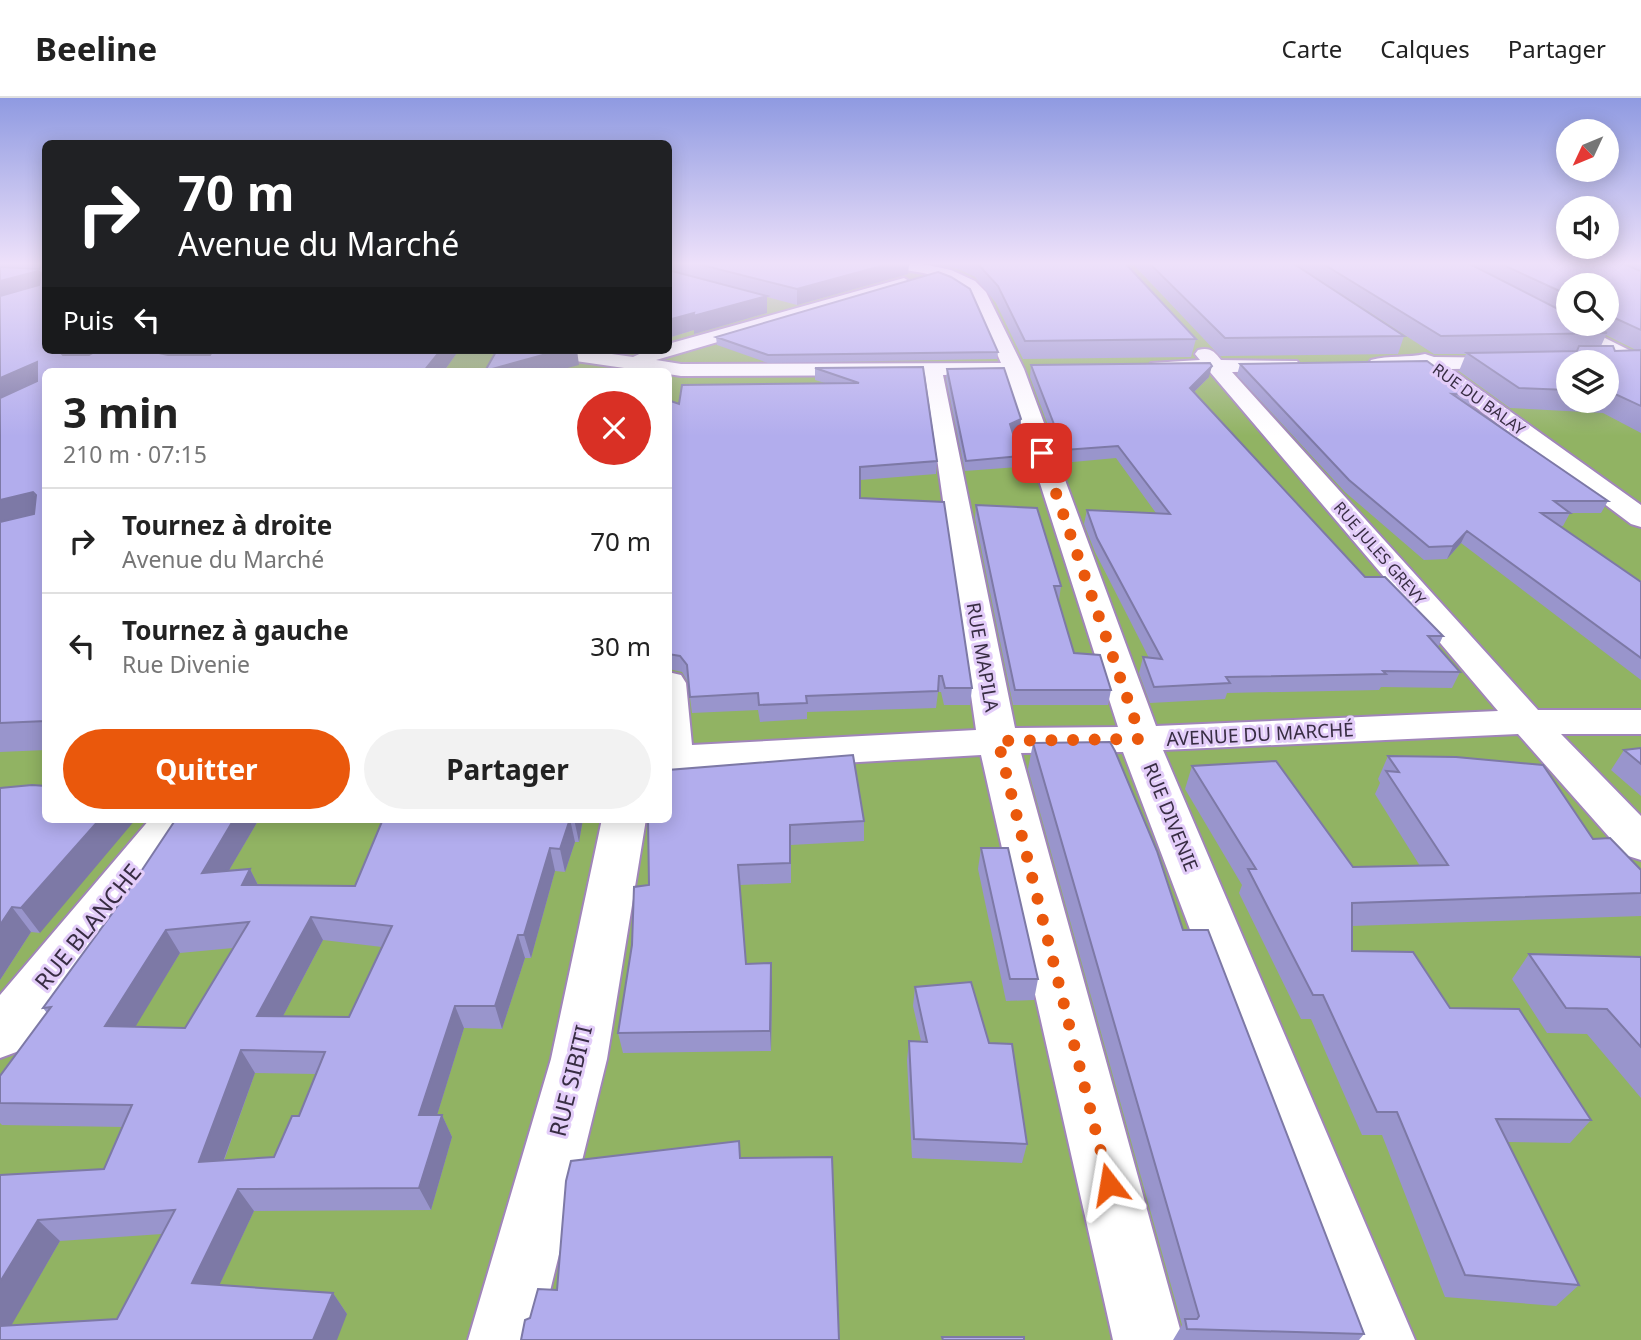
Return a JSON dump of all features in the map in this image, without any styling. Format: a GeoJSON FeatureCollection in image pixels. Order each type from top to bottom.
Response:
{"type":"FeatureCollection","features":[{"type":"Feature","properties":{"kind":"street"},"geometry":{"type":"LineString","coordinates":[[672,352],[774,320]]}},
{"type":"Feature","properties":{"kind":"street","name":"RUE DIVENIE"},"geometry":{"type":"LineString","coordinates":[[995,320],[1028,373],[1138,729],[1138,739],[1380,1340]]}},
{"type":"Feature","properties":{"kind":"street"},"geometry":{"type":"LineString","coordinates":[[1555,320],[1639,363]]}},
{"type":"Feature","properties":{"kind":"street","name":"RUE JULES GREVY"},"geometry":{"type":"LineString","coordinates":[[1190,338],[1528,722],[1641,844]]}},
{"type":"Feature","properties":{"kind":"street","name":"RUE DU BALAY"},"geometry":{"type":"LineString","coordinates":[[1398,342],[1641,518]]}},
{"type":"Feature","properties":{"kind":"street"},"geometry":{"type":"LineString","coordinates":[[564,354],[592,359],[619,368],[664,354]]}},
{"type":"Feature","properties":{"kind":"street"},"geometry":{"type":"LineString","coordinates":[[1619,364],[1639,363]]}},
{"type":"Feature","properties":{"kind":"street"},"geometry":{"type":"LineString","coordinates":[[1362,369],[1539,366]]}},
{"type":"Feature","properties":{"kind":"street"},"geometry":{"type":"LineString","coordinates":[[1139,371],[1308,369]]}},
{"type":"Feature","properties":{"kind":"street"},"geometry":{"type":"LineString","coordinates":[[672,370],[1028,373]]}},
{"type":"Feature","properties":{"kind":"street"},"geometry":{"type":"LineString","coordinates":[[672,380],[934,378],[1028,373]]}},
{"type":"Feature","properties":{"kind":"street","name":"RUE MAPILA"},"geometry":{"type":"LineString","coordinates":[[934,378],[998,741],[1148,1340]]}},
{"type":"Feature","properties":{"kind":"street","name":"AVENUE DU MARCHÉ"},"geometry":{"type":"LineString","coordinates":[[672,759],[998,741],[1138,739],[1528,722],[1641,722]]}},
{"type":"Feature","properties":{"kind":"street","name":"RUE BLANCHE"},"geometry":{"type":"LineString","coordinates":[[0,1034],[172,823]]}},
{"type":"Feature","properties":{"kind":"street","name":"RUE SIBITI"},"geometry":{"type":"LineString","coordinates":[[503,1340],[579,1059],[623,823]]}},
{"type":"Feature","properties":{"kind":"green space"},"geometry":{"type":"Polygon","coordinates":[[[0,320],[30,320],[42,342],[42,354],[672,354],[672,320],[1556,320],[1556,336],[1619,336],[1619,320],[1641,320],[1641,1340],[0,1340],[0,320]]]}},
{"type":"Feature","properties":{"kind":"building"},"geometry":{"type":"Polygon","coordinates":[[[0,320],[42,320],[42,354],[438,354],[426,368],[42,368],[42,721],[0,723],[0,522],[34,514],[36,495],[33,492],[0,500],[0,398],[37,381],[37,362],[0,378],[0,320]]]}},
{"type":"Feature","properties":{"kind":"building"},"geometry":{"type":"Polygon","coordinates":[[[774,320],[984,320],[998,352],[768,355],[716,337],[774,320]]]}},
{"type":"Feature","properties":{"kind":"building"},"geometry":{"type":"Polygon","coordinates":[[[1015,320],[1178,320],[1196,339],[1025,341],[1015,320]]]}},
{"type":"Feature","properties":{"kind":"building"},"geometry":{"type":"Polygon","coordinates":[[[1207,320],[1380,320],[1404,336],[1225,338],[1207,320]]]}},
{"type":"Feature","properties":{"kind":"building"},"geometry":{"type":"Polygon","coordinates":[[[1415,320],[1556,320],[1556,334],[1441,336],[1415,320]]]}},
{"type":"Feature","properties":{"kind":"building"},"geometry":{"type":"Polygon","coordinates":[[[1619,320],[1641,320],[1641,330],[1619,320]]]}},
{"type":"Feature","properties":{"kind":"building"},"geometry":{"type":"Polygon","coordinates":[[[1579,346],[1613,346],[1615,350],[1577,350],[1579,346]]]}},
{"type":"Feature","properties":{"kind":"building"},"geometry":{"type":"Polygon","coordinates":[[[1641,350],[1641,406],[1619,396],[1619,351],[1641,350]]]}},
{"type":"Feature","properties":{"kind":"building"},"geometry":{"type":"Polygon","coordinates":[[[1556,351],[1556,390],[1519,388],[1467,353],[1556,351]]]}},
{"type":"Feature","properties":{"kind":"building"},"geometry":{"type":"Polygon","coordinates":[[[495,354],[547,354],[496,368],[487,368],[495,354]]]}},
{"type":"Feature","properties":{"kind":"building"},"geometry":{"type":"Polygon","coordinates":[[[1427,361],[1473,395],[1452,394],[1608,501],[1554,501],[1570,513],[1541,513],[1641,582],[1641,658],[1467,531],[1453,546],[1429,547],[1349,480],[1240,364],[1427,361]]]}},
{"type":"Feature","properties":{"kind":"building"},"geometry":{"type":"Polygon","coordinates":[[[1210,363],[1212,366],[1190,388],[1365,577],[1385,577],[1443,636],[1428,636],[1460,672],[1383,671],[1386,674],[1226,677],[1230,683],[1154,687],[1143,657],[1162,659],[1097,538],[1087,510],[1170,514],[1118,446],[1064,450],[1031,365],[1210,363]]]}},
{"type":"Feature","properties":{"kind":"building"},"geometry":{"type":"Polygon","coordinates":[[[923,367],[937,461],[860,467],[860,498],[944,502],[972,688],[945,688],[942,676],[939,676],[938,691],[806,696],[807,703],[759,705],[758,693],[690,697],[687,665],[680,656],[672,655],[672,401],[679,404],[682,385],[859,383],[815,368],[923,367]]]}},
{"type":"Feature","properties":{"kind":"building"},"geometry":{"type":"Polygon","coordinates":[[[1004,368],[1021,419],[1010,424],[1020,456],[966,461],[947,369],[1004,368]]]}},
{"type":"Feature","properties":{"kind":"building"},"geometry":{"type":"Polygon","coordinates":[[[976,505],[1037,508],[1061,586],[1054,586],[1074,653],[1100,655],[1111,690],[1015,690],[976,505]]]}},
{"type":"Feature","properties":{"kind":"building"},"geometry":{"type":"Polygon","coordinates":[[[1110,742],[1157,851],[1183,930],[1208,930],[1364,1334],[1187,1329],[1185,1319],[1197,1319],[1199,1316],[1033,743],[1110,742]]]}},
{"type":"Feature","properties":{"kind":"building"},"geometry":{"type":"Polygon","coordinates":[[[1641,748],[1641,764],[1624,750],[1641,748]]]}},
{"type":"Feature","properties":{"kind":"building"},"geometry":{"type":"Polygon","coordinates":[[[853,755],[864,821],[790,825],[790,863],[738,865],[746,964],[771,963],[770,1031],[618,1033],[632,945],[634,887],[649,885],[648,823],[672,823],[672,770],[853,755]]]}},
{"type":"Feature","properties":{"kind":"building"},"geometry":{"type":"Polygon","coordinates":[[[1388,756],[1456,757],[1543,765],[1593,839],[1610,838],[1641,870],[1641,893],[1352,903],[1352,951],[1413,952],[1450,1008],[1519,1009],[1591,1120],[1496,1119],[1579,1285],[1465,1275],[1397,1112],[1377,1112],[1323,995],[1313,995],[1248,869],[1256,869],[1192,766],[1276,761],[1353,867],[1448,865],[1386,771],[1399,772],[1388,756]]]}},
{"type":"Feature","properties":{"kind":"building"},"geometry":{"type":"Polygon","coordinates":[[[42,786],[42,823],[96,823],[21,908],[12,907],[0,925],[0,788],[42,786]]]}},
{"type":"Feature","properties":{"kind":"building"},"geometry":{"type":"Polygon","coordinates":[[[173,823],[232,823],[202,873],[250,869],[242,885],[355,886],[381,823],[569,823],[560,849],[550,848],[524,935],[518,935],[495,1006],[455,1006],[419,1115],[442,1115],[419,1188],[238,1189],[192,1283],[333,1293],[313,1340],[0,1340],[0,1326],[117,1319],[175,1210],[38,1220],[0,1282],[0,1175],[104,1169],[132,1105],[0,1103],[0,1076],[51,1007],[43,1008],[122,900],[173,823]],[[311,917],[257,1016],[349,1017],[392,926],[311,917]],[[249,922],[166,930],[105,1026],[185,1028],[249,922]],[[241,1050],[199,1162],[274,1157],[292,1116],[299,1116],[325,1052],[241,1050]]]}},
{"type":"Feature","properties":{"kind":"building"},"geometry":{"type":"Polygon","coordinates":[[[981,848],[1008,848],[1038,979],[1010,979],[981,848]]]}},
{"type":"Feature","properties":{"kind":"building"},"geometry":{"type":"Polygon","coordinates":[[[1529,954],[1641,957],[1641,1047],[1607,1009],[1566,1008],[1529,954]]]}},
{"type":"Feature","properties":{"kind":"building"},"geometry":{"type":"Polygon","coordinates":[[[971,982],[989,1043],[1012,1044],[1027,1144],[914,1139],[909,1041],[927,1042],[915,987],[971,982]]]}},
{"type":"Feature","properties":{"kind":"building"},"geometry":{"type":"Polygon","coordinates":[[[739,1141],[740,1158],[832,1157],[839,1340],[521,1340],[525,1320],[530,1318],[538,1289],[557,1290],[566,1181],[571,1161],[739,1141]]]}},
{"type":"Feature","properties":{"kind":"building"},"geometry":{"type":"Polygon","coordinates":[[[942,1337],[1024,1337],[1024,1340],[943,1340],[942,1337]]]}},
{"type":"Feature","properties":{"kind":"route"},"geometry":{"type":"LineString","coordinates":[[1042,453],[1138,729],[1138,739],[998,741],[1109,1184]]}}]}
